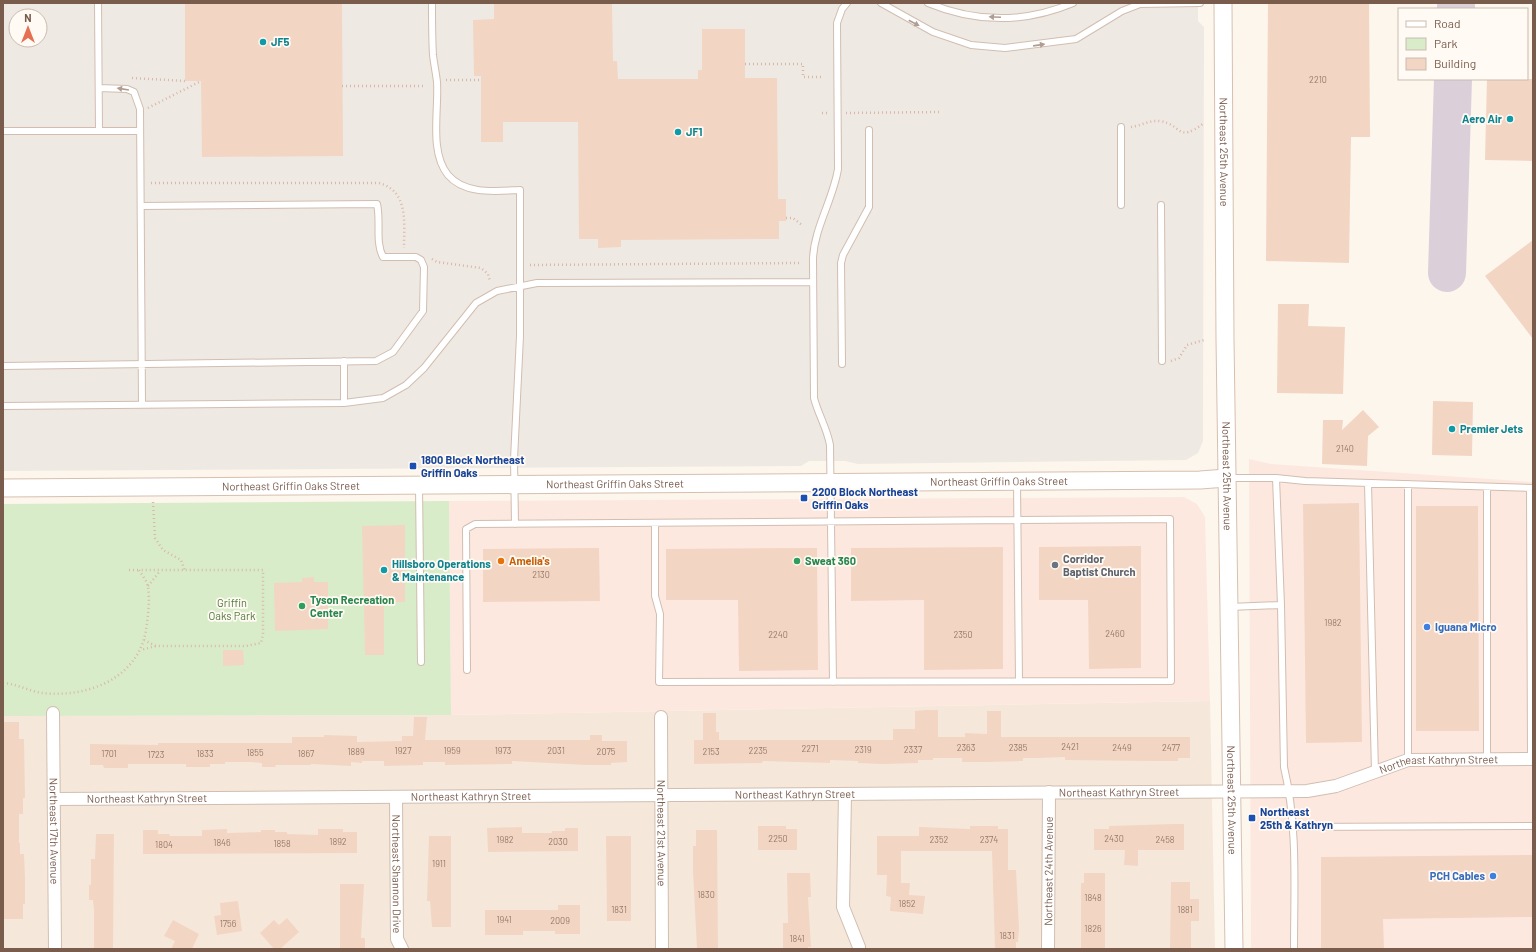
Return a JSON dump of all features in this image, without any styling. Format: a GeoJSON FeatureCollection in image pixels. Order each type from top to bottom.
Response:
{"type":"FeatureCollection","features":[{"type":"Feature","properties":{"kind":"street","name":"Northeast 25th Avenue"},"geometry":{"type":"LineString","coordinates":[[1223,3],[1227,478],[1234,949]]}},
{"type":"Feature","properties":{"kind":"street","name":"Northeast Griffin Oaks Street"},"geometry":{"type":"LineString","coordinates":[[3,488],[1200,480],[1227,478]]}},
{"type":"Feature","properties":{"kind":"street","name":"Northeast 17th Avenue"},"geometry":{"type":"LineString","coordinates":[[53,713],[55,949]]}},
{"type":"Feature","properties":{"kind":"street","name":"Northeast 21st Avenue"},"geometry":{"type":"LineString","coordinates":[[661,717],[662,949]]}},
{"type":"Feature","properties":{"kind":"street","name":"Northeast Kathryn Street"},"geometry":{"type":"LineString","coordinates":[[54,799],[1290,791],[1336,786],[1408,760],[1532,760]]}},
{"type":"Feature","properties":{"kind":"street","name":"Northeast 24th Avenue"},"geometry":{"type":"LineString","coordinates":[[1048,949],[1049,792]]}},
{"type":"Feature","properties":{"kind":"street"},"geometry":{"type":"LineString","coordinates":[[845,794],[843,907],[859,947]]}},
{"type":"Feature","properties":{"kind":"street","name":"Northeast Shannon Drive"},"geometry":{"type":"LineString","coordinates":[[396,797],[397,939],[402,949]]}},
{"type":"Feature","properties":{"kind":"lane"},"geometry":{"type":"LineString","coordinates":[[98,3],[99,131]]}},
{"type":"Feature","properties":{"kind":"lane"},"geometry":{"type":"LineString","coordinates":[[432,3],[433,55],[437,82],[437,138],[440,159],[448,175],[467,188],[486,191],[520,190],[520,336],[514,459],[515,524]]}},
{"type":"Feature","properties":{"kind":"lane"},"geometry":{"type":"LineString","coordinates":[[833,682],[832,522],[829,435],[814,398],[813,282],[814,243],[835,186],[838,170],[837,23],[842,9],[847,3]]}},
{"type":"Feature","properties":{"kind":"lane"},"geometry":{"type":"LineString","coordinates":[[881,3],[922,27],[953,40],[971,45],[1005,48],[1076,39],[1122,11],[1140,4],[1200,3]]}},
{"type":"Feature","properties":{"kind":"lane"},"geometry":{"type":"LineString","coordinates":[[928,3],[959,13],[978,16],[1016,18],[1035,16],[1073,3]]}},
{"type":"Feature","properties":{"kind":"lane"},"geometry":{"type":"LineString","coordinates":[[99,88],[127,89],[134,92],[140,108],[142,404]]}},
{"type":"Feature","properties":{"kind":"lane"},"geometry":{"type":"LineString","coordinates":[[1120,127],[1121,205]]}},
{"type":"Feature","properties":{"kind":"lane"},"geometry":{"type":"LineString","coordinates":[[842,364],[841,263],[843,255],[869,207],[869,130]]}},
{"type":"Feature","properties":{"kind":"lane"},"geometry":{"type":"LineString","coordinates":[[3,131],[140,131]]}},
{"type":"Feature","properties":{"kind":"lane"},"geometry":{"type":"LineString","coordinates":[[3,366],[376,361],[393,352],[423,311],[424,267],[421,260],[416,256],[383,257],[379,250],[379,212],[377,204],[141,206]]}},
{"type":"Feature","properties":{"kind":"lane"},"geometry":{"type":"LineString","coordinates":[[1161,205],[1162,361]]}},
{"type":"Feature","properties":{"kind":"lane"},"geometry":{"type":"LineString","coordinates":[[3,406],[344,403],[383,398],[406,386],[424,368],[476,302],[488,295],[520,285],[548,282],[813,282]]}},
{"type":"Feature","properties":{"kind":"lane"},"geometry":{"type":"LineString","coordinates":[[344,361],[344,403]]}},
{"type":"Feature","properties":{"kind":"lane"},"geometry":{"type":"LineString","coordinates":[[1227,478],[1276,478],[1305,481],[1531,488],[1532,760]]}},
{"type":"Feature","properties":{"kind":"lane"},"geometry":{"type":"LineString","coordinates":[[1276,478],[1282,605],[1284,767],[1290,791],[1294,827],[1294,949]]}},
{"type":"Feature","properties":{"kind":"lane"},"geometry":{"type":"LineString","coordinates":[[1016,481],[1019,681]]}},
{"type":"Feature","properties":{"kind":"lane"},"geometry":{"type":"LineString","coordinates":[[1368,483],[1375,772]]}},
{"type":"Feature","properties":{"kind":"lane"},"geometry":{"type":"LineString","coordinates":[[1408,484],[1408,760]]}},
{"type":"Feature","properties":{"kind":"lane"},"geometry":{"type":"LineString","coordinates":[[419,485],[421,662]]}},
{"type":"Feature","properties":{"kind":"lane"},"geometry":{"type":"LineString","coordinates":[[1487,487],[1487,759]]}},
{"type":"Feature","properties":{"kind":"lane"},"geometry":{"type":"LineString","coordinates":[[467,670],[466,529],[475,524],[1170,520],[1171,681],[659,682],[660,614],[655,596],[655,523]]}},
{"type":"Feature","properties":{"kind":"lane"},"geometry":{"type":"LineString","coordinates":[[1229,607],[1282,605]]}},
{"type":"Feature","properties":{"kind":"lane"},"geometry":{"type":"LineString","coordinates":[[1294,827],[1533,826]]}},
{"type":"Feature","properties":{"kind":"path"},"geometry":{"type":"LineString","coordinates":[[745,64],[803,64],[803,76],[821,76]]}},
{"type":"Feature","properties":{"kind":"path"},"geometry":{"type":"LineString","coordinates":[[132,78],[185,81]]}},
{"type":"Feature","properties":{"kind":"path"},"geometry":{"type":"LineString","coordinates":[[445,80],[481,80]]}},
{"type":"Feature","properties":{"kind":"path"},"geometry":{"type":"LineString","coordinates":[[140,108],[150,108],[201,81]]}},
{"type":"Feature","properties":{"kind":"path"},"geometry":{"type":"LineString","coordinates":[[342,86],[423,86]]}},
{"type":"Feature","properties":{"kind":"path"},"geometry":{"type":"LineString","coordinates":[[822,113],[940,112]]}},
{"type":"Feature","properties":{"kind":"path"},"geometry":{"type":"LineString","coordinates":[[1120,127],[1140,126],[1159,121],[1171,125],[1177,131],[1185,133],[1193,131],[1204,122]]}},
{"type":"Feature","properties":{"kind":"path"},"geometry":{"type":"LineString","coordinates":[[786,218],[793,218],[802,225]]}},
{"type":"Feature","properties":{"kind":"path"},"geometry":{"type":"LineString","coordinates":[[520,265],[799,263]]}},
{"type":"Feature","properties":{"kind":"path"},"geometry":{"type":"LineString","coordinates":[[1162,361],[1174,361],[1179,358],[1187,345],[1204,340]]}},
{"type":"Feature","properties":{"kind":"path"},"geometry":{"type":"LineString","coordinates":[[153,501],[155,538],[163,550],[181,560],[185,571]]}},
{"type":"Feature","properties":{"kind":"path"},"geometry":{"type":"LineString","coordinates":[[129,570],[263,570],[263,639],[258,645],[156,646],[141,650]]}},
{"type":"Feature","properties":{"kind":"path"},"geometry":{"type":"LineString","coordinates":[[3,683],[18,685],[40,693],[65,693],[103,685],[122,672],[141,650],[147,627],[148,586],[139,570]]}},
{"type":"Feature","properties":{"kind":"path"},"geometry":{"type":"LineString","coordinates":[[148,586],[161,571]]}},
{"type":"Feature","properties":{"kind":"path"},"geometry":{"type":"LineString","coordinates":[[144,640],[156,646]]}},
{"type":"Feature","properties":{"kind":"shaded area"},"geometry":{"type":"Polygon","coordinates":[[[3,3],[1198,3],[1198,21],[1204,27],[1203,441],[1198,453],[1186,460],[858,464],[845,461],[809,461],[801,466],[3,471],[3,3]]]}},
{"type":"Feature","properties":{"kind":"shaded area"},"geometry":{"type":"Polygon","coordinates":[[[1249,459],[1271,464],[1533,482],[1533,949],[1251,949],[1249,459]]]}},
{"type":"Feature","properties":{"kind":"shaded area"},"geometry":{"type":"Polygon","coordinates":[[[1184,497],[1197,504],[1205,517],[1210,701],[451,715],[449,501],[1184,497]]]}},
{"type":"Feature","properties":{"kind":"shaded area"},"geometry":{"type":"Polygon","coordinates":[[[1210,701],[1215,949],[3,949],[3,716],[451,715],[1210,701]]]}},
{"type":"Feature","properties":{"kind":"green space","name":"Griffin Oaks Park"},"geometry":{"type":"Polygon","coordinates":[[[449,501],[451,715],[3,716],[3,504],[449,501]]]}},
{"type":"Feature","properties":{"kind":"building","name":"JF5"},"geometry":{"type":"Polygon","coordinates":[[[185,3],[342,3],[343,156],[202,157],[201,81],[185,81],[185,3]]]}},
{"type":"Feature","properties":{"kind":"building","name":"JF1"},"geometry":{"type":"Polygon","coordinates":[[[494,3],[612,3],[613,61],[617,61],[618,79],[698,79],[698,70],[702,70],[702,29],[745,29],[745,78],[777,78],[778,199],[786,199],[786,221],[779,221],[779,239],[621,240],[621,247],[598,248],[598,239],[579,239],[578,122],[503,122],[503,142],[481,142],[481,76],[474,76],[473,20],[494,19],[494,3]]]}},
{"type":"Feature","properties":{"kind":"building"},"geometry":{"type":"Polygon","coordinates":[[[1268,3],[1369,3],[1370,137],[1351,137],[1349,263],[1266,261],[1268,3]]]}},
{"type":"Feature","properties":{"kind":"building","name":"Aero Air"},"geometry":{"type":"Polygon","coordinates":[[[1533,79],[1533,161],[1485,160],[1487,80],[1533,79]]]}},
{"type":"Feature","properties":{"kind":"building"},"geometry":{"type":"Polygon","coordinates":[[[1533,240],[1533,339],[1485,276],[1533,240]]]}},
{"type":"Feature","properties":{"kind":"building"},"geometry":{"type":"Polygon","coordinates":[[[1278,304],[1309,304],[1308,326],[1345,327],[1343,394],[1277,393],[1278,304]]]}},
{"type":"Feature","properties":{"kind":"building","name":"Premier Jets"},"geometry":{"type":"Polygon","coordinates":[[[1433,401],[1473,402],[1472,456],[1432,455],[1433,401]]]}},
{"type":"Feature","properties":{"kind":"building"},"geometry":{"type":"Polygon","coordinates":[[[1363,410],[1379,427],[1368,436],[1367,466],[1322,464],[1323,420],[1343,420],[1342,430],[1363,410]]]}},
{"type":"Feature","properties":{"kind":"building"},"geometry":{"type":"Polygon","coordinates":[[[1359,503],[1362,742],[1306,743],[1303,504],[1359,503]]]}},
{"type":"Feature","properties":{"kind":"building"},"geometry":{"type":"Polygon","coordinates":[[[1416,506],[1478,506],[1479,731],[1416,731],[1416,506]]]}},
{"type":"Feature","properties":{"kind":"building","name":"Hillsboro Operations & Maintenance"},"geometry":{"type":"Polygon","coordinates":[[[405,525],[405,602],[384,602],[384,655],[365,655],[362,526],[405,525]]]}},
{"type":"Feature","properties":{"kind":"building"},"geometry":{"type":"Polygon","coordinates":[[[1141,546],[1141,668],[1089,669],[1088,600],[1039,600],[1039,547],[1141,546]]]}},
{"type":"Feature","properties":{"kind":"building"},"geometry":{"type":"Polygon","coordinates":[[[1003,547],[1003,669],[924,670],[924,600],[851,601],[851,548],[1003,547]]]}},
{"type":"Feature","properties":{"kind":"building"},"geometry":{"type":"Polygon","coordinates":[[[599,548],[600,601],[483,602],[483,549],[599,548]]]}},
{"type":"Feature","properties":{"kind":"building"},"geometry":{"type":"Polygon","coordinates":[[[817,548],[818,670],[739,671],[738,600],[666,600],[666,549],[817,548]]]}},
{"type":"Feature","properties":{"kind":"building","name":"Tyson Recreation Center"},"geometry":{"type":"Polygon","coordinates":[[[314,577],[314,582],[328,582],[328,629],[275,631],[274,583],[302,582],[302,578],[314,577]]]}},
{"type":"Feature","properties":{"kind":"building"},"geometry":{"type":"Polygon","coordinates":[[[223,650],[243,650],[244,665],[223,666],[223,650]]]}},
{"type":"Feature","properties":{"kind":"building"},"geometry":{"type":"Polygon","coordinates":[[[938,710],[938,737],[965,737],[965,733],[987,734],[987,711],[1001,711],[1001,737],[1190,737],[1190,758],[1178,758],[1178,761],[1152,761],[1065,760],[1065,757],[1023,758],[1023,761],[962,762],[962,758],[933,758],[933,760],[918,760],[918,763],[883,764],[830,760],[830,763],[763,761],[762,763],[694,764],[694,740],[703,740],[703,713],[716,713],[716,732],[719,732],[719,740],[893,740],[893,729],[915,729],[915,711],[938,710]]]}},
{"type":"Feature","properties":{"kind":"building"},"geometry":{"type":"Polygon","coordinates":[[[414,717],[427,717],[425,740],[590,740],[590,735],[602,735],[602,741],[627,741],[627,762],[611,763],[611,765],[586,765],[512,761],[512,764],[445,765],[445,762],[423,762],[423,765],[384,766],[384,761],[362,761],[362,763],[351,762],[351,766],[311,764],[275,765],[276,767],[262,767],[262,763],[225,762],[225,764],[210,764],[210,767],[186,767],[186,764],[128,764],[128,768],[104,768],[103,765],[90,765],[90,744],[158,745],[158,743],[292,743],[292,737],[324,737],[324,735],[357,736],[357,742],[402,741],[402,736],[413,736],[414,717]]]}},
{"type":"Feature","properties":{"kind":"building"},"geometry":{"type":"Polygon","coordinates":[[[3,722],[19,722],[19,739],[24,739],[25,798],[23,798],[23,814],[19,814],[20,854],[24,854],[25,878],[25,904],[23,904],[23,919],[3,919],[3,722]]]}},
{"type":"Feature","properties":{"kind":"building"},"geometry":{"type":"Polygon","coordinates":[[[1184,824],[1184,850],[1138,850],[1138,866],[1124,865],[1125,850],[1094,850],[1094,829],[1109,829],[1109,826],[1184,824]]]}},
{"type":"Feature","properties":{"kind":"building"},"geometry":{"type":"Polygon","coordinates":[[[758,826],[786,826],[786,829],[797,829],[797,850],[758,850],[758,826]]]}},
{"type":"Feature","properties":{"kind":"building"},"geometry":{"type":"Polygon","coordinates":[[[970,826],[998,826],[998,829],[1008,829],[1008,870],[1016,870],[1019,928],[1016,949],[995,949],[992,851],[901,851],[901,883],[910,883],[909,895],[925,896],[923,914],[890,911],[891,897],[886,896],[887,875],[877,875],[877,836],[919,836],[919,827],[970,829],[970,826]]]}},
{"type":"Feature","properties":{"kind":"building"},"geometry":{"type":"Polygon","coordinates":[[[522,827],[522,833],[552,833],[552,831],[565,831],[565,828],[578,828],[578,851],[488,852],[487,828],[522,827]]]}},
{"type":"Feature","properties":{"kind":"building"},"geometry":{"type":"Polygon","coordinates":[[[227,829],[227,833],[275,830],[275,832],[287,832],[287,834],[318,835],[318,829],[343,829],[343,832],[357,832],[357,853],[143,854],[143,830],[158,830],[158,834],[169,834],[170,836],[202,836],[202,830],[227,829]]]}},
{"type":"Feature","properties":{"kind":"building"},"geometry":{"type":"Polygon","coordinates":[[[696,830],[717,830],[718,949],[697,949],[693,871],[693,846],[696,846],[696,830]]]}},
{"type":"Feature","properties":{"kind":"building"},"geometry":{"type":"Polygon","coordinates":[[[96,834],[114,834],[113,949],[94,949],[94,911],[93,900],[89,900],[89,885],[91,885],[91,859],[95,859],[96,834]]]}},
{"type":"Feature","properties":{"kind":"building"},"geometry":{"type":"Polygon","coordinates":[[[429,836],[451,836],[451,927],[432,927],[430,901],[427,901],[429,836]]]}},
{"type":"Feature","properties":{"kind":"building"},"geometry":{"type":"Polygon","coordinates":[[[606,836],[631,836],[631,921],[607,921],[606,836]]]}},
{"type":"Feature","properties":{"kind":"building"},"geometry":{"type":"Polygon","coordinates":[[[1533,855],[1533,917],[1383,919],[1384,949],[1321,949],[1321,857],[1533,855]]]}},
{"type":"Feature","properties":{"kind":"building"},"geometry":{"type":"Polygon","coordinates":[[[787,873],[810,873],[811,897],[808,897],[811,947],[808,947],[808,949],[783,949],[783,923],[788,923],[787,873]]]}},
{"type":"Feature","properties":{"kind":"building"},"geometry":{"type":"Polygon","coordinates":[[[1084,873],[1105,873],[1105,949],[1081,949],[1081,883],[1084,883],[1084,873]]]}},
{"type":"Feature","properties":{"kind":"building"},"geometry":{"type":"Polygon","coordinates":[[[1171,882],[1190,882],[1190,899],[1199,899],[1199,921],[1191,921],[1191,949],[1170,949],[1171,882]]]}},
{"type":"Feature","properties":{"kind":"building"},"geometry":{"type":"Polygon","coordinates":[[[340,884],[364,884],[361,938],[365,938],[365,949],[340,949],[340,884]]]}},
{"type":"Feature","properties":{"kind":"building"},"geometry":{"type":"Polygon","coordinates":[[[238,901],[242,931],[217,935],[214,916],[221,915],[220,903],[238,901]]]}},
{"type":"Feature","properties":{"kind":"building"},"geometry":{"type":"Polygon","coordinates":[[[558,905],[580,905],[580,934],[555,934],[555,931],[523,931],[523,935],[485,935],[485,910],[558,910],[558,905]]]}},
{"type":"Feature","properties":{"kind":"building"},"geometry":{"type":"Polygon","coordinates":[[[287,918],[299,932],[280,949],[274,949],[260,933],[274,920],[279,925],[287,918]]]}},
{"type":"Feature","properties":{"kind":"building"},"geometry":{"type":"Polygon","coordinates":[[[173,920],[199,934],[192,949],[171,949],[175,941],[164,936],[173,920]]]}},
{"type":"Feature","properties":{"kind":"taxiway"},"geometry":{"type":"LineString","coordinates":[[1456,3],[1456,8]]}},
{"type":"Feature","properties":{"kind":"taxiway"},"geometry":{"type":"LineString","coordinates":[[1447,273],[1453,80]]}},
{"type":"Feature","properties":{"kind":"place","name":"JF5"},"geometry":{"type":"Point","coordinates":[263,42]}},
{"type":"Feature","properties":{"kind":"place","name":"Aero Air"},"geometry":{"type":"Point","coordinates":[1510,119]}},
{"type":"Feature","properties":{"kind":"place","name":"JF1"},"geometry":{"type":"Point","coordinates":[678,132]}},
{"type":"Feature","properties":{"kind":"place","name":"Premier Jets"},"geometry":{"type":"Point","coordinates":[1452,429]}},
{"type":"Feature","properties":{"kind":"place","name":"1800 Block Northeast Griffin Oaks"},"geometry":{"type":"Point","coordinates":[413,466]}},
{"type":"Feature","properties":{"kind":"place","name":"2200 Block Northeast Griffin Oaks"},"geometry":{"type":"Point","coordinates":[804,498]}},
{"type":"Feature","properties":{"kind":"place","name":"Amelia's"},"geometry":{"type":"Point","coordinates":[501,561]}},
{"type":"Feature","properties":{"kind":"place","name":"Sweat 360"},"geometry":{"type":"Point","coordinates":[797,561]}},
{"type":"Feature","properties":{"kind":"place","name":"Corridor Baptist Church"},"geometry":{"type":"Point","coordinates":[1055,565]}},
{"type":"Feature","properties":{"kind":"place","name":"Hillsboro Operations & Maintenance"},"geometry":{"type":"Point","coordinates":[384,570]}},
{"type":"Feature","properties":{"kind":"place","name":"Tyson Recreation Center"},"geometry":{"type":"Point","coordinates":[302,606]}},
{"type":"Feature","properties":{"kind":"place","name":"Iguana Micro"},"geometry":{"type":"Point","coordinates":[1427,627]}},
{"type":"Feature","properties":{"kind":"place","name":"Northeast 25th & Kathryn"},"geometry":{"type":"Point","coordinates":[1252,818]}},
{"type":"Feature","properties":{"kind":"place","name":"PCH Cables"},"geometry":{"type":"Point","coordinates":[1493,876]}}]}
